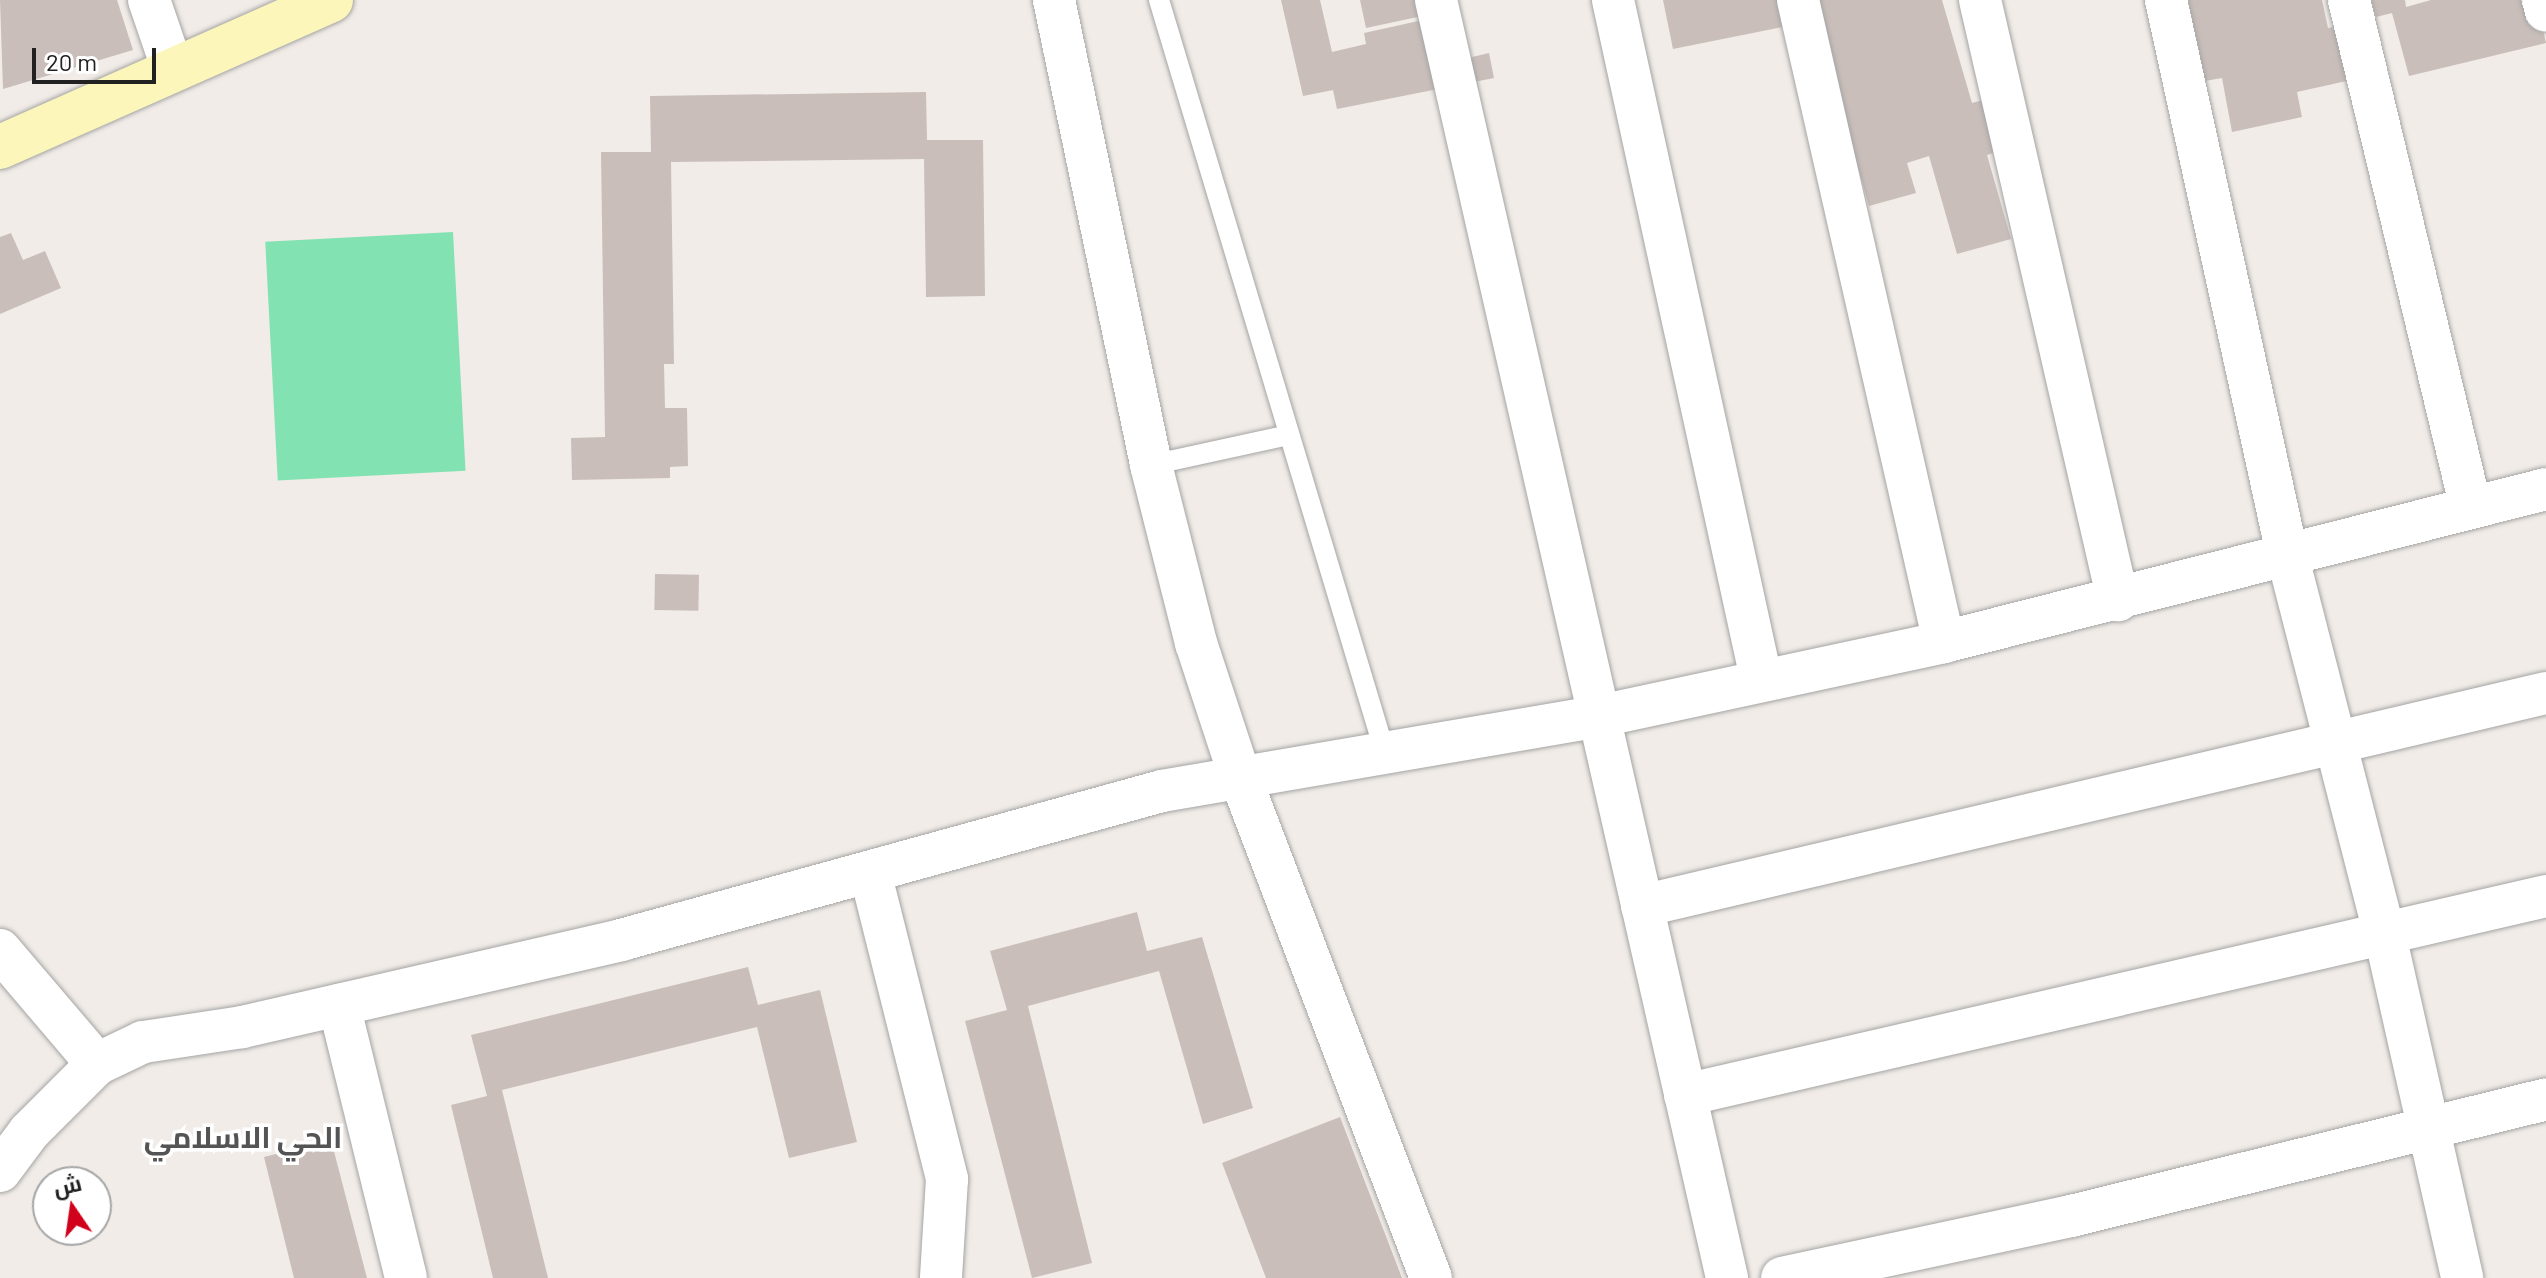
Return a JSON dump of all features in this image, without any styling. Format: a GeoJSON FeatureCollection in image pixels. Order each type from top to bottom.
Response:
{"type":"FeatureCollection","features":[{"type":"Feature","properties":{"kind":"street"},"geometry":{"type":"LineString","coordinates":[[149,0],[173,70]]}},
{"type":"Feature","properties":{"kind":"street"},"geometry":{"type":"LineString","coordinates":[[0,146],[331,0]]}},
{"type":"Feature","properties":{"kind":"street"},"geometry":{"type":"LineString","coordinates":[[1054,0],[1151,465],[1196,643],[1240,777],[1431,1278]]}},
{"type":"Feature","properties":{"kind":"street"},"geometry":{"type":"LineString","coordinates":[[1436,0],[1727,1278]]}},
{"type":"Feature","properties":{"kind":"street"},"geometry":{"type":"LineString","coordinates":[[1613,0],[1761,678]]}},
{"type":"Feature","properties":{"kind":"street"},"geometry":{"type":"LineString","coordinates":[[1798,0],[1944,642]]}},
{"type":"Feature","properties":{"kind":"street"},"geometry":{"type":"LineString","coordinates":[[1980,0],[2118,600]]}},
{"type":"Feature","properties":{"kind":"street"},"geometry":{"type":"LineString","coordinates":[[2166,0],[2288,558],[2385,935],[2462,1278]]}},
{"type":"Feature","properties":{"kind":"street"},"geometry":{"type":"LineString","coordinates":[[2349,0],[2471,508]]}},
{"type":"Feature","properties":{"kind":"street"},"geometry":{"type":"LineString","coordinates":[[2543,0],[2546,11]]}},
{"type":"Feature","properties":{"kind":"street"},"geometry":{"type":"LineString","coordinates":[[0,1171],[29,1132],[97,1064],[143,1042],[339,1005],[621,940],[1075,813],[1240,777],[1600,716],[1761,678],[1944,642],[2288,558],[2546,489]]}},
{"type":"Feature","properties":{"kind":"street"},"geometry":{"type":"LineString","coordinates":[[1642,906],[2546,693]]}},
{"type":"Feature","properties":{"kind":"street"},"geometry":{"type":"LineString","coordinates":[[870,872],[947,1179],[941,1278]]}},
{"type":"Feature","properties":{"kind":"street"},"geometry":{"type":"LineString","coordinates":[[1685,1095],[2546,896]]}},
{"type":"Feature","properties":{"kind":"street"},"geometry":{"type":"LineString","coordinates":[[0,950],[97,1064]]}},
{"type":"Feature","properties":{"kind":"street"},"geometry":{"type":"LineString","coordinates":[[339,1005],[406,1278]]}},
{"type":"Feature","properties":{"kind":"street"},"geometry":{"type":"LineString","coordinates":[[1782,1278],[2071,1216],[2429,1125],[2546,1099]]}},
{"type":"Feature","properties":{"kind":"lane"},"geometry":{"type":"LineString","coordinates":[[1159,0],[1385,753]]}},
{"type":"Feature","properties":{"kind":"lane"},"geometry":{"type":"LineString","coordinates":[[1151,465],[1289,435]]}},
{"type":"Feature","properties":{"kind":"green space"},"geometry":{"type":"Polygon","coordinates":[[[453,232],[466,471],[278,481],[265,242],[453,232]]]}},
{"type":"Feature","properties":{"kind":"building"},"geometry":{"type":"Polygon","coordinates":[[[0,0],[117,0],[133,50],[3,89],[0,0]]]}},
{"type":"Feature","properties":{"kind":"building"},"geometry":{"type":"Polygon","coordinates":[[[1281,0],[1320,0],[1332,52],[1366,44],[1364,33],[1432,18],[1443,64],[1489,53],[1494,78],[1337,109],[1333,90],[1303,96],[1281,0]]]}},
{"type":"Feature","properties":{"kind":"building"},"geometry":{"type":"Polygon","coordinates":[[[1360,0],[1453,0],[1455,9],[1366,28],[1360,0]]]}},
{"type":"Feature","properties":{"kind":"building"},"geometry":{"type":"Polygon","coordinates":[[[1663,0],[1783,0],[1788,26],[1673,49],[1663,0]]]}},
{"type":"Feature","properties":{"kind":"building"},"geometry":{"type":"Polygon","coordinates":[[[1810,0],[1942,0],[1972,103],[1994,97],[2009,148],[1987,155],[2011,239],[1957,254],[1929,156],[1907,163],[1916,193],[1869,206],[1810,0]]]}},
{"type":"Feature","properties":{"kind":"building"},"geometry":{"type":"Polygon","coordinates":[[[2188,0],[2322,0],[2328,28],[2349,24],[2360,78],[2297,92],[2302,117],[2232,132],[2222,78],[2205,81],[2188,0]]]}},
{"type":"Feature","properties":{"kind":"building"},"geometry":{"type":"Polygon","coordinates":[[[2371,0],[2405,0],[2406,7],[2431,0],[2536,0],[2546,43],[2409,76],[2392,13],[2376,17],[2371,0]]]}},
{"type":"Feature","properties":{"kind":"building"},"geometry":{"type":"Polygon","coordinates":[[[926,92],[927,140],[983,140],[985,296],[926,297],[924,159],[671,162],[674,364],[664,364],[665,408],[687,408],[688,466],[670,467],[670,478],[572,480],[571,438],[605,437],[601,152],[651,152],[650,96],[926,92]]]}},
{"type":"Feature","properties":{"kind":"building"},"geometry":{"type":"Polygon","coordinates":[[[11,233],[23,260],[45,251],[61,288],[0,314],[0,237],[11,233]]]}},
{"type":"Feature","properties":{"kind":"building"},"geometry":{"type":"Polygon","coordinates":[[[655,574],[699,575],[698,611],[654,610],[655,574]]]}},
{"type":"Feature","properties":{"kind":"building"},"geometry":{"type":"Polygon","coordinates":[[[1137,912],[1147,951],[1202,937],[1253,1108],[1203,1124],[1159,971],[1028,1006],[1092,1263],[1032,1278],[965,1021],[1007,1010],[990,951],[1137,912]]]}},
{"type":"Feature","properties":{"kind":"building"},"geometry":{"type":"Polygon","coordinates":[[[748,967],[758,1005],[820,990],[857,1142],[789,1158],[757,1027],[502,1090],[548,1278],[493,1278],[451,1105],[487,1096],[471,1035],[748,967]]]}},
{"type":"Feature","properties":{"kind":"building"},"geometry":{"type":"Polygon","coordinates":[[[1340,1117],[1402,1278],[1266,1278],[1222,1163],[1340,1117]]]}},
{"type":"Feature","properties":{"kind":"building"},"geometry":{"type":"Polygon","coordinates":[[[331,1140],[367,1278],[294,1278],[264,1157],[331,1140]]]}},
{"type":"Feature","properties":{"kind":"district","name":"الحي الاسلامي"},"geometry":{"type":"Point","coordinates":[243,1136]}}]}
